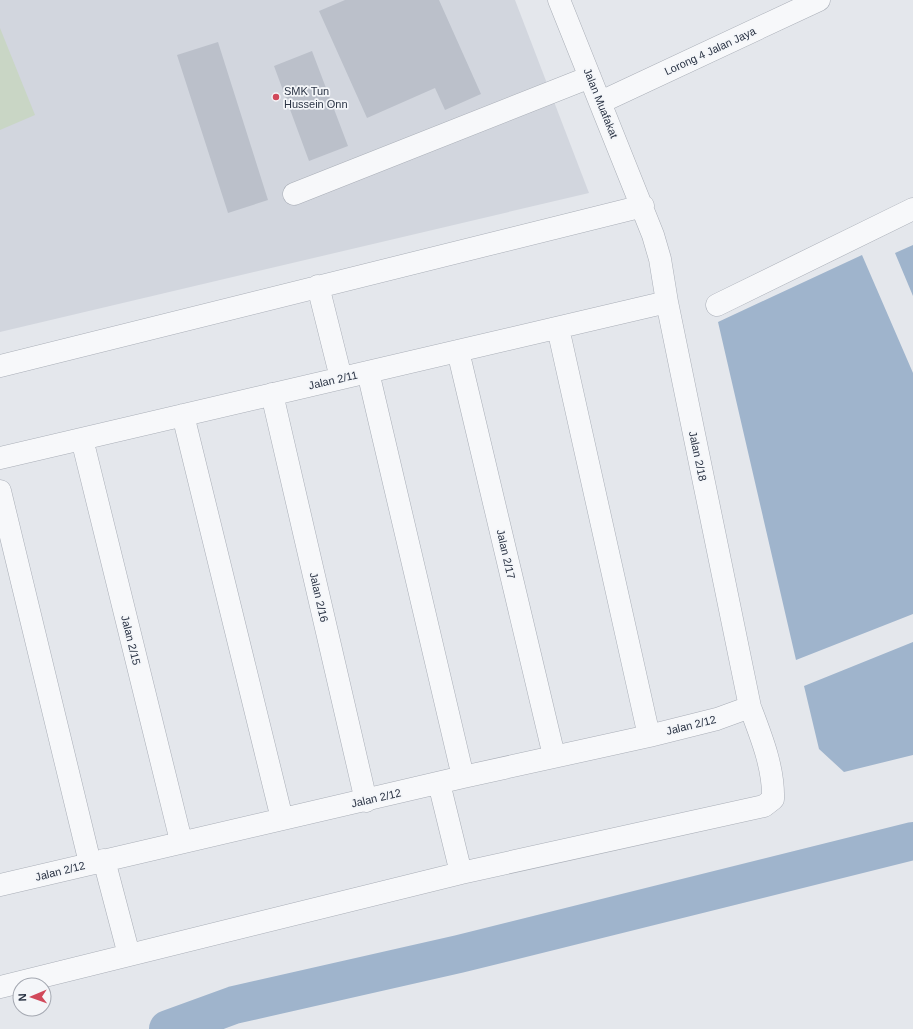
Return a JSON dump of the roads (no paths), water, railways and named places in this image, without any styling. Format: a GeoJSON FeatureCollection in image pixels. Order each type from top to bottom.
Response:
{"type":"FeatureCollection","features":[{"type":"Feature","properties":{"kind":"street","name":"Jalan Muafakat"},"geometry":{"type":"LineString","coordinates":[[560,0],[642,206]]}},
{"type":"Feature","properties":{"kind":"street","name":"Lorong 4 Jalan Jaya"},"geometry":{"type":"LineString","coordinates":[[601,102],[819,0]]}},
{"type":"Feature","properties":{"kind":"street"},"geometry":{"type":"LineString","coordinates":[[294,194],[590,77]]}},
{"type":"Feature","properties":{"kind":"street"},"geometry":{"type":"LineString","coordinates":[[0,366],[642,206]]}},
{"type":"Feature","properties":{"kind":"street","name":"Jalan 2/18"},"geometry":{"type":"LineString","coordinates":[[0,987],[461,873],[764,806],[773,799],[774,786],[760,734],[750,707],[667,302],[660,259],[642,206]]}},
{"type":"Feature","properties":{"kind":"street"},"geometry":{"type":"LineString","coordinates":[[716,306],[913,209]]}},
{"type":"Feature","properties":{"kind":"street"},"geometry":{"type":"LineString","coordinates":[[318,286],[341,378]]}},
{"type":"Feature","properties":{"kind":"street","name":"Jalan 2/11"},"geometry":{"type":"LineString","coordinates":[[0,458],[667,302]]}},
{"type":"Feature","properties":{"kind":"street"},"geometry":{"type":"LineString","coordinates":[[558,328],[649,736]]}},
{"type":"Feature","properties":{"kind":"street","name":"Jalan 2/17"},"geometry":{"type":"LineString","coordinates":[[458,351],[554,756]]}},
{"type":"Feature","properties":{"kind":"street"},"geometry":{"type":"LineString","coordinates":[[368,372],[463,776]]}},
{"type":"Feature","properties":{"kind":"street","name":"Jalan 2/16"},"geometry":{"type":"LineString","coordinates":[[272,394],[366,800]]}},
{"type":"Feature","properties":{"kind":"street"},"geometry":{"type":"LineString","coordinates":[[183,415],[282,819]]}},
{"type":"Feature","properties":{"kind":"street","name":"Jalan 2/15"},"geometry":{"type":"LineString","coordinates":[[82,439],[181,841]]}},
{"type":"Feature","properties":{"kind":"street"},"geometry":{"type":"LineString","coordinates":[[0,491],[97,862],[129,955]]}},
{"type":"Feature","properties":{"kind":"street","name":"Jalan 2/12"},"geometry":{"type":"LineString","coordinates":[[0,885],[181,841],[366,800],[463,776],[649,736],[717,719],[750,707]]}},
{"type":"Feature","properties":{"kind":"street"},"geometry":{"type":"LineString","coordinates":[[439,783],[461,873]]}},
{"type":"Feature","properties":{"kind":"water"},"geometry":{"type":"Polygon","coordinates":[[[913,245],[913,296],[895,253],[913,245]]]}},
{"type":"Feature","properties":{"kind":"water"},"geometry":{"type":"Polygon","coordinates":[[[862,255],[913,373],[913,614],[796,660],[718,322],[862,255]]]}},
{"type":"Feature","properties":{"kind":"water"},"geometry":{"type":"Polygon","coordinates":[[[913,642],[913,755],[844,772],[819,749],[804,686],[913,642]]]}},
{"type":"Feature","properties":{"kind":"waterway"},"geometry":{"type":"LineString","coordinates":[[168,1029],[234,1005],[459,954],[913,841]]}},
{"type":"Feature","properties":{"kind":"place","name":"SMK Tun Hussein Onn"},"geometry":{"type":"Point","coordinates":[276,97]}}]}
